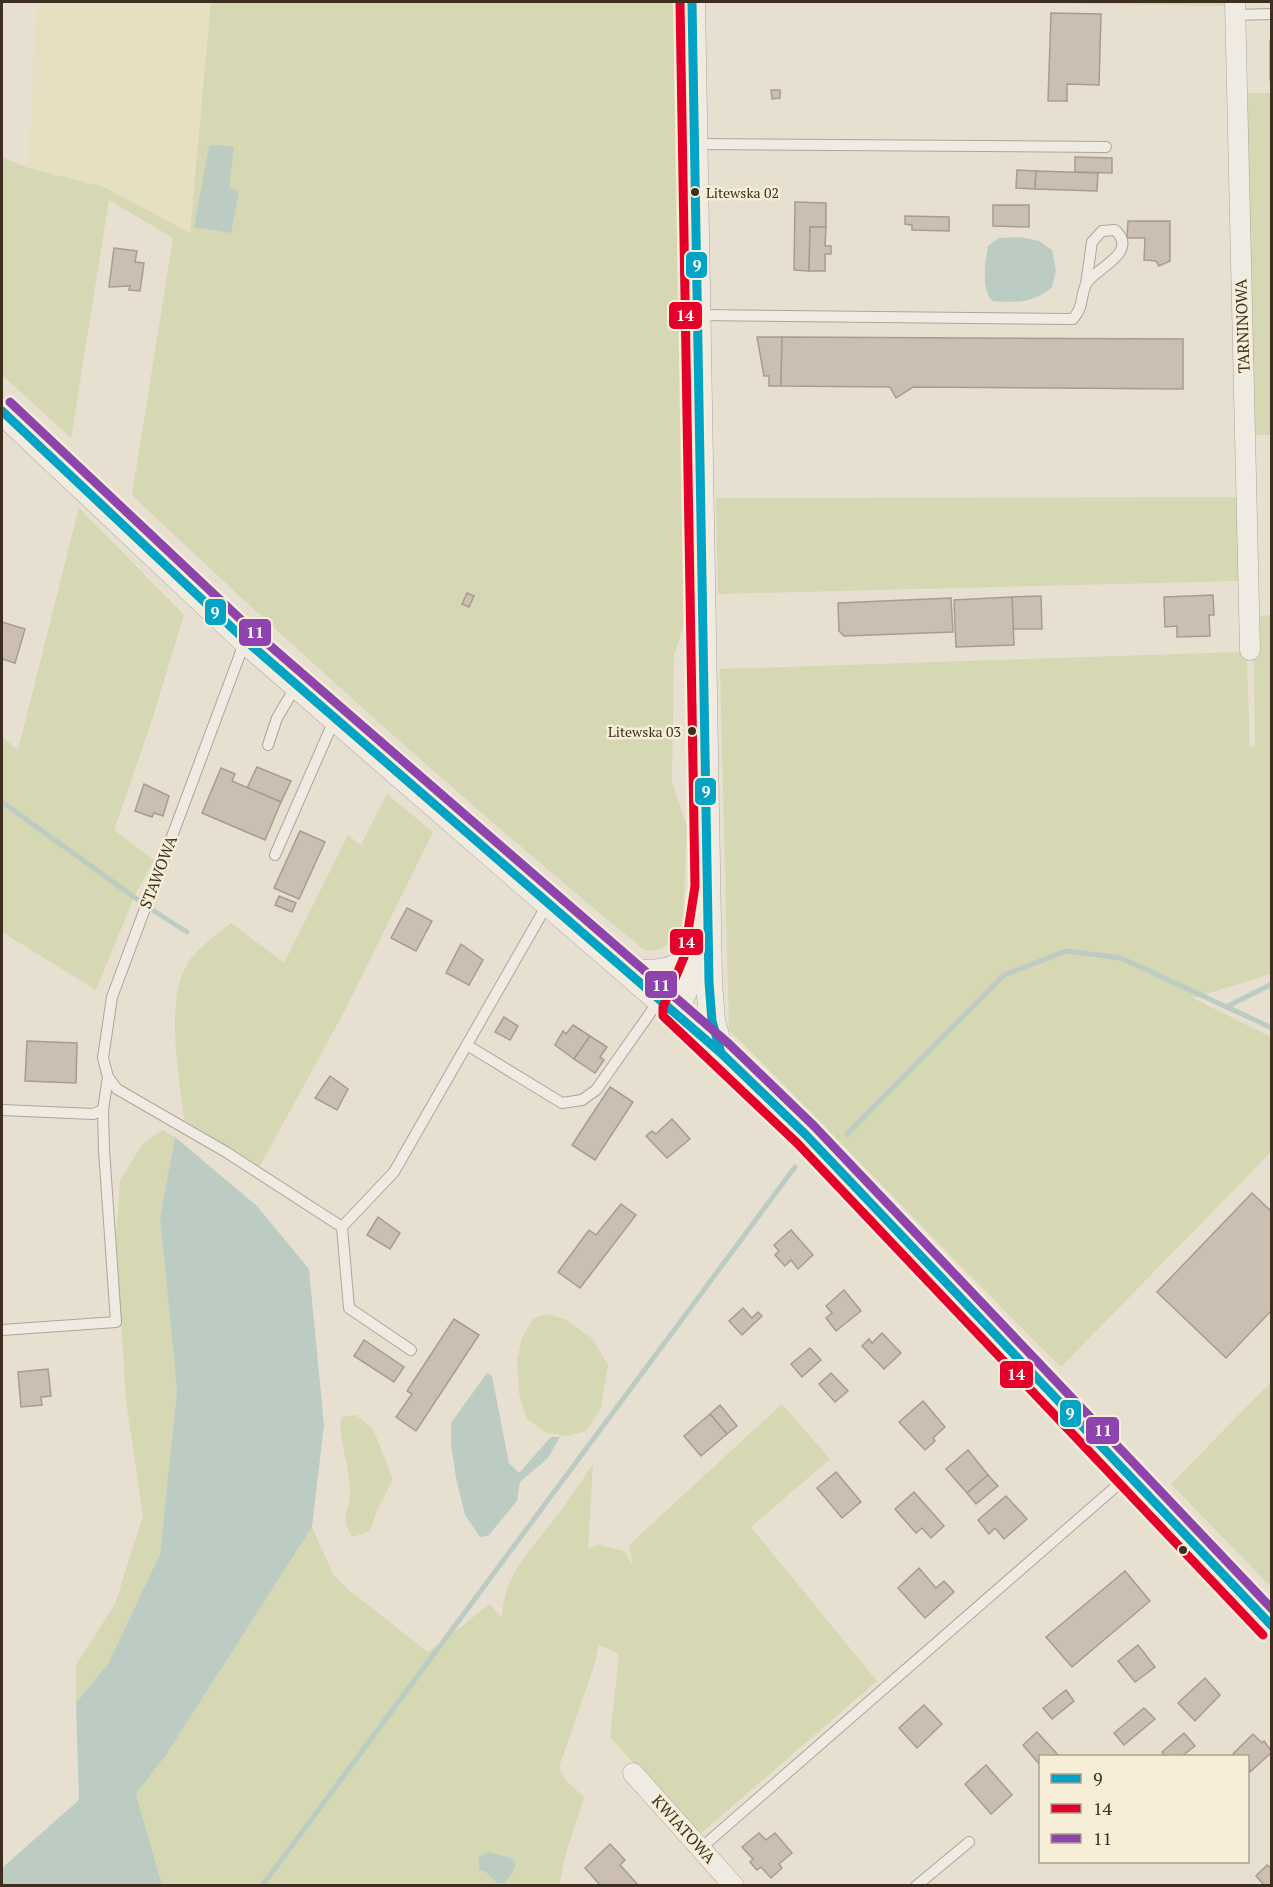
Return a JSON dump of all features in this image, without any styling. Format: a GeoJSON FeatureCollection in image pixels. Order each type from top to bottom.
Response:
{"type":"FeatureCollection","features":[{"type":"Feature","properties":{"kind":"street"},"geometry":{"type":"LineString","coordinates":[[692,2],[709,972],[712,1021],[721,1053]]}},
{"type":"Feature","properties":{"kind":"street","name":"TARNINOWA"},"geometry":{"type":"LineString","coordinates":[[1235,8],[1250,650]]}},
{"type":"Feature","properties":{"kind":"street"},"geometry":{"type":"LineString","coordinates":[[2,411],[246,640],[721,1053],[805,1134],[1272,1627]]}},
{"type":"Feature","properties":{"kind":"street"},"geometry":{"type":"LineString","coordinates":[[667,1005],[691,977],[707,887]]}},
{"type":"Feature","properties":{"kind":"street"},"geometry":{"type":"LineString","coordinates":[[630,972],[653,974],[677,968],[686,963],[696,948]]}},
{"type":"Feature","properties":{"kind":"street"},"geometry":{"type":"LineString","coordinates":[[667,1005],[693,1005],[709,972]]}},
{"type":"Feature","properties":{"kind":"street","name":"KWIATOWA"},"geometry":{"type":"LineString","coordinates":[[633,1773],[734,1886]]}},
{"type":"Feature","properties":{"kind":"lane"},"geometry":{"type":"LineString","coordinates":[[1235,8],[1272,14]]}},
{"type":"Feature","properties":{"kind":"lane"},"geometry":{"type":"LineString","coordinates":[[694,144],[1106,147]]}},
{"type":"Feature","properties":{"kind":"lane"},"geometry":{"type":"LineString","coordinates":[[697,315],[1073,319],[1081,309],[1092,242],[1102,231],[1115,230],[1122,241],[1120,252],[1086,284]]}},
{"type":"Feature","properties":{"kind":"lane","name":"STAWOWA"},"geometry":{"type":"LineString","coordinates":[[2,1330],[116,1322],[103,1110],[108,1077],[103,1058],[112,998],[246,640]]}},
{"type":"Feature","properties":{"kind":"lane"},"geometry":{"type":"LineString","coordinates":[[268,745],[277,718],[297,684]]}},
{"type":"Feature","properties":{"kind":"lane"},"geometry":{"type":"LineString","coordinates":[[275,855],[335,717]]}},
{"type":"Feature","properties":{"kind":"lane"},"geometry":{"type":"LineString","coordinates":[[411,1350],[349,1308],[342,1227],[394,1172],[549,902]]}},
{"type":"Feature","properties":{"kind":"lane"},"geometry":{"type":"LineString","coordinates":[[467,1045],[562,1102],[582,1100],[596,1090],[667,1005]]}},
{"type":"Feature","properties":{"kind":"lane"},"geometry":{"type":"LineString","coordinates":[[108,1077],[117,1089],[226,1152],[342,1227]]}},
{"type":"Feature","properties":{"kind":"lane"},"geometry":{"type":"LineString","coordinates":[[2,1110],[93,1114],[103,1110]]}},
{"type":"Feature","properties":{"kind":"lane"},"geometry":{"type":"LineString","coordinates":[[701,1848],[1129,1475]]}},
{"type":"Feature","properties":{"kind":"lane"},"geometry":{"type":"LineString","coordinates":[[916,1886],[969,1842]]}},
{"type":"Feature","properties":{"kind":"shaded area"},"geometry":{"type":"Polygon","coordinates":[[[37,2],[211,2],[190,233],[104,187],[28,168],[37,2]]]}},
{"type":"Feature","properties":{"kind":"shaded area"},"geometry":{"type":"Polygon","coordinates":[[[209,146],[234,147],[229,188],[239,191],[231,233],[194,227],[209,146]]]}},
{"type":"Feature","properties":{"kind":"shaded area"},"geometry":{"type":"Polygon","coordinates":[[[1020,237],[1039,241],[1052,250],[1056,270],[1052,287],[1039,296],[1024,301],[992,301],[985,282],[988,246],[999,238],[1020,237]]]}},
{"type":"Feature","properties":{"kind":"shaded area"},"geometry":{"type":"Polygon","coordinates":[[[175,1137],[257,1206],[309,1269],[324,1425],[312,1527],[166,1755],[136,1794],[162,1885],[2,1885],[2,1868],[79,1800],[76,1703],[108,1664],[160,1554],[177,1390],[160,1217],[175,1137]]]}},
{"type":"Feature","properties":{"kind":"shaded area"},"geometry":{"type":"Polygon","coordinates":[[[487,1373],[492,1376],[509,1463],[519,1473],[551,1437],[560,1437],[548,1458],[520,1482],[517,1501],[488,1536],[480,1537],[465,1515],[456,1478],[451,1445],[451,1423],[487,1373]]]}},
{"type":"Feature","properties":{"kind":"shaded area"},"geometry":{"type":"Polygon","coordinates":[[[489,1852],[511,1858],[516,1864],[504,1883],[497,1883],[486,1872],[479,1870],[479,1857],[489,1852]]]}},
{"type":"Feature","properties":{"kind":"green space"},"geometry":{"type":"Polygon","coordinates":[[[211,2],[674,2],[687,615],[674,655],[672,782],[687,826],[683,927],[673,941],[660,949],[648,951],[643,949],[512,839],[257,612],[132,495],[173,238],[109,200],[71,438],[2,375],[2,157],[28,168],[104,187],[190,233],[211,2]]]}},
{"type":"Feature","properties":{"kind":"green space"},"geometry":{"type":"Polygon","coordinates":[[[969,2],[1230,2],[1230,6],[969,2]]]}},
{"type":"Feature","properties":{"kind":"green space"},"geometry":{"type":"Polygon","coordinates":[[[1245,93],[1271,93],[1271,435],[1250,435],[1245,93]]]}},
{"type":"Feature","properties":{"kind":"green space"},"geometry":{"type":"Polygon","coordinates":[[[1241,497],[1250,747],[1255,746],[1253,616],[1271,615],[1271,974],[1193,998],[1271,1037],[1271,1152],[1061,1367],[729,1030],[720,669],[1241,652],[1238,581],[718,594],[716,498],[1241,497]]]}},
{"type":"Feature","properties":{"kind":"green space"},"geometry":{"type":"Polygon","coordinates":[[[79,508],[184,615],[151,723],[114,830],[154,860],[135,895],[96,990],[2,932],[2,737],[18,750],[79,508]]]}},
{"type":"Feature","properties":{"kind":"green space"},"geometry":{"type":"Polygon","coordinates":[[[387,794],[433,832],[344,1012],[260,1166],[184,1120],[175,1036],[175,1013],[183,973],[196,952],[231,923],[284,963],[348,835],[361,845],[387,794]]]}},
{"type":"Feature","properties":{"kind":"green space"},"geometry":{"type":"Polygon","coordinates":[[[163,1130],[175,1137],[160,1217],[177,1390],[160,1554],[108,1664],[76,1703],[76,1665],[115,1604],[143,1516],[126,1400],[116,1239],[120,1180],[143,1143],[163,1130]]]}},
{"type":"Feature","properties":{"kind":"green space"},"geometry":{"type":"Polygon","coordinates":[[[547,1314],[566,1320],[592,1338],[608,1365],[601,1408],[586,1431],[567,1436],[545,1432],[527,1419],[519,1393],[517,1360],[522,1338],[533,1319],[547,1314]]]}},
{"type":"Feature","properties":{"kind":"green space"},"geometry":{"type":"Polygon","coordinates":[[[1271,1382],[1271,1587],[1171,1484],[1271,1382]]]}},
{"type":"Feature","properties":{"kind":"green space"},"geometry":{"type":"Polygon","coordinates":[[[782,1404],[830,1459],[751,1527],[877,1681],[699,1835],[610,1737],[619,1654],[599,1645],[559,1767],[566,1781],[584,1797],[567,1850],[559,1885],[162,1885],[136,1794],[166,1755],[312,1527],[333,1574],[350,1591],[428,1652],[490,1604],[502,1618],[507,1589],[519,1565],[593,1464],[588,1548],[599,1545],[624,1551],[633,1565],[629,1545],[782,1404]]]}},
{"type":"Feature","properties":{"kind":"green space"},"geometry":{"type":"Polygon","coordinates":[[[356,1415],[373,1429],[393,1479],[377,1510],[370,1531],[353,1537],[346,1525],[350,1488],[340,1426],[341,1417],[356,1415]]]}},
{"type":"Feature","properties":{"kind":"building"},"geometry":{"type":"Polygon","coordinates":[[[1051,13],[1101,14],[1099,85],[1067,84],[1067,101],[1048,101],[1051,13]]]}},
{"type":"Feature","properties":{"kind":"building"},"geometry":{"type":"Polygon","coordinates":[[[1270,41],[1272,41],[1272,80],[1270,80],[1270,41]]]}},
{"type":"Feature","properties":{"kind":"building"},"geometry":{"type":"Polygon","coordinates":[[[771,90],[780,90],[780,98],[772,99],[771,90]]]}},
{"type":"Feature","properties":{"kind":"building"},"geometry":{"type":"Polygon","coordinates":[[[1075,157],[1112,158],[1112,173],[1075,172],[1075,157]]]}},
{"type":"Feature","properties":{"kind":"building"},"geometry":{"type":"Polygon","coordinates":[[[1017,170],[1036,171],[1035,189],[1016,188],[1017,170]]]}},
{"type":"Feature","properties":{"kind":"building"},"geometry":{"type":"Polygon","coordinates":[[[1036,171],[1098,173],[1097,191],[1035,189],[1036,171]]]}},
{"type":"Feature","properties":{"kind":"building"},"geometry":{"type":"Polygon","coordinates":[[[795,202],[826,203],[826,227],[810,227],[809,271],[794,270],[795,202]]]}},
{"type":"Feature","properties":{"kind":"building"},"geometry":{"type":"Polygon","coordinates":[[[993,205],[1029,205],[1029,227],[993,226],[993,205]]]}},
{"type":"Feature","properties":{"kind":"building"},"geometry":{"type":"Polygon","coordinates":[[[905,216],[949,217],[949,231],[912,230],[912,225],[905,224],[905,216]]]}},
{"type":"Feature","properties":{"kind":"building"},"geometry":{"type":"Polygon","coordinates":[[[1128,221],[1170,221],[1170,261],[1159,266],[1156,261],[1144,260],[1145,238],[1127,238],[1128,221]]]}},
{"type":"Feature","properties":{"kind":"building"},"geometry":{"type":"Polygon","coordinates":[[[810,227],[826,227],[825,246],[831,246],[831,254],[825,254],[825,271],[809,271],[810,227]]]}},
{"type":"Feature","properties":{"kind":"building"},"geometry":{"type":"Polygon","coordinates":[[[114,248],[137,251],[135,262],[144,263],[140,291],[129,290],[130,286],[109,287],[114,248]]]}},
{"type":"Feature","properties":{"kind":"building"},"geometry":{"type":"Polygon","coordinates":[[[757,337],[782,337],[781,386],[769,386],[769,376],[764,376],[757,337]]]}},
{"type":"Feature","properties":{"kind":"building"},"geometry":{"type":"Polygon","coordinates":[[[782,337],[1183,339],[1183,389],[913,387],[896,398],[890,387],[781,386],[782,337]]]}},
{"type":"Feature","properties":{"kind":"building"},"geometry":{"type":"Polygon","coordinates":[[[467,593],[474,596],[469,607],[462,604],[467,593]]]}},
{"type":"Feature","properties":{"kind":"building"},"geometry":{"type":"Polygon","coordinates":[[[1213,595],[1214,615],[1209,615],[1210,636],[1177,637],[1177,626],[1165,627],[1164,597],[1213,595]]]}},
{"type":"Feature","properties":{"kind":"building"},"geometry":{"type":"Polygon","coordinates":[[[1041,596],[1042,629],[1013,629],[1012,597],[1041,596]]]}},
{"type":"Feature","properties":{"kind":"building"},"geometry":{"type":"Polygon","coordinates":[[[1012,597],[1014,645],[956,647],[954,600],[1012,597]]]}},
{"type":"Feature","properties":{"kind":"building"},"geometry":{"type":"Polygon","coordinates":[[[951,598],[953,632],[844,636],[839,631],[838,603],[951,598]]]}},
{"type":"Feature","properties":{"kind":"building"},"geometry":{"type":"Polygon","coordinates":[[[2,622],[25,629],[15,663],[2,659],[2,622]]]}},
{"type":"Feature","properties":{"kind":"building"},"geometry":{"type":"Polygon","coordinates":[[[257,767],[291,781],[281,802],[247,788],[257,767]]]}},
{"type":"Feature","properties":{"kind":"building"},"geometry":{"type":"Polygon","coordinates":[[[221,768],[235,774],[232,781],[281,802],[265,840],[202,813],[221,768]]]}},
{"type":"Feature","properties":{"kind":"building"},"geometry":{"type":"Polygon","coordinates":[[[144,784],[169,796],[163,816],[154,813],[152,817],[135,811],[144,784]]]}},
{"type":"Feature","properties":{"kind":"building"},"geometry":{"type":"Polygon","coordinates":[[[300,831],[325,842],[299,899],[274,888],[300,831]]]}},
{"type":"Feature","properties":{"kind":"building"},"geometry":{"type":"Polygon","coordinates":[[[279,896],[296,903],[292,912],[275,905],[279,896]]]}},
{"type":"Feature","properties":{"kind":"building"},"geometry":{"type":"Polygon","coordinates":[[[407,908],[432,921],[416,951],[391,938],[407,908]]]}},
{"type":"Feature","properties":{"kind":"building"},"geometry":{"type":"Polygon","coordinates":[[[461,944],[483,960],[469,985],[446,973],[461,944]]]}},
{"type":"Feature","properties":{"kind":"building"},"geometry":{"type":"Polygon","coordinates":[[[504,1017],[518,1026],[510,1040],[495,1032],[504,1017]]]}},
{"type":"Feature","properties":{"kind":"building"},"geometry":{"type":"Polygon","coordinates":[[[573,1025],[590,1036],[574,1059],[555,1045],[563,1031],[566,1034],[573,1025]]]}},
{"type":"Feature","properties":{"kind":"building"},"geometry":{"type":"Polygon","coordinates":[[[590,1036],[607,1047],[600,1057],[604,1060],[595,1073],[574,1059],[590,1036]]]}},
{"type":"Feature","properties":{"kind":"building"},"geometry":{"type":"Polygon","coordinates":[[[27,1041],[77,1043],[76,1083],[25,1081],[27,1041]]]}},
{"type":"Feature","properties":{"kind":"building"},"geometry":{"type":"Polygon","coordinates":[[[330,1076],[348,1089],[337,1110],[315,1098],[330,1076]]]}},
{"type":"Feature","properties":{"kind":"building"},"geometry":{"type":"Polygon","coordinates":[[[610,1087],[633,1102],[595,1160],[572,1145],[610,1087]]]}},
{"type":"Feature","properties":{"kind":"building"},"geometry":{"type":"Polygon","coordinates":[[[672,1119],[690,1139],[667,1158],[646,1136],[652,1131],[656,1134],[672,1119]]]}},
{"type":"Feature","properties":{"kind":"building"},"geometry":{"type":"Polygon","coordinates":[[[1252,1193],[1272,1212],[1272,1310],[1226,1358],[1157,1292],[1252,1193]]]}},
{"type":"Feature","properties":{"kind":"building"},"geometry":{"type":"Polygon","coordinates":[[[621,1204],[636,1215],[580,1288],[558,1272],[589,1230],[596,1235],[621,1204]]]}},
{"type":"Feature","properties":{"kind":"building"},"geometry":{"type":"Polygon","coordinates":[[[378,1217],[400,1233],[390,1249],[367,1235],[378,1217]]]}},
{"type":"Feature","properties":{"kind":"building"},"geometry":{"type":"Polygon","coordinates":[[[791,1230],[813,1255],[798,1269],[791,1260],[785,1266],[775,1255],[779,1251],[774,1245],[791,1230]]]}},
{"type":"Feature","properties":{"kind":"building"},"geometry":{"type":"Polygon","coordinates":[[[844,1290],[861,1311],[836,1331],[826,1318],[832,1313],[826,1306],[844,1290]]]}},
{"type":"Feature","properties":{"kind":"building"},"geometry":{"type":"Polygon","coordinates":[[[743,1308],[752,1318],[758,1312],[762,1316],[742,1335],[729,1321],[743,1308]]]}},
{"type":"Feature","properties":{"kind":"building"},"geometry":{"type":"Polygon","coordinates":[[[454,1319],[479,1335],[416,1431],[396,1417],[412,1394],[407,1391],[454,1319]]]}},
{"type":"Feature","properties":{"kind":"building"},"geometry":{"type":"Polygon","coordinates":[[[882,1333],[901,1353],[884,1369],[862,1346],[869,1339],[872,1343],[882,1333]]]}},
{"type":"Feature","properties":{"kind":"building"},"geometry":{"type":"Polygon","coordinates":[[[364,1340],[404,1367],[394,1382],[354,1356],[364,1340]]]}},
{"type":"Feature","properties":{"kind":"building"},"geometry":{"type":"Polygon","coordinates":[[[810,1348],[821,1360],[802,1377],[791,1364],[810,1348]]]}},
{"type":"Feature","properties":{"kind":"building"},"geometry":{"type":"Polygon","coordinates":[[[48,1369],[51,1396],[41,1397],[42,1405],[21,1407],[18,1372],[48,1369]]]}},
{"type":"Feature","properties":{"kind":"building"},"geometry":{"type":"Polygon","coordinates":[[[831,1373],[848,1391],[835,1402],[819,1384],[831,1373]]]}},
{"type":"Feature","properties":{"kind":"building"},"geometry":{"type":"Polygon","coordinates":[[[923,1401],[945,1427],[933,1438],[935,1441],[925,1450],[899,1422],[923,1401]]]}},
{"type":"Feature","properties":{"kind":"building"},"geometry":{"type":"Polygon","coordinates":[[[720,1405],[737,1426],[727,1434],[710,1414],[720,1405]]]}},
{"type":"Feature","properties":{"kind":"building"},"geometry":{"type":"Polygon","coordinates":[[[710,1414],[727,1434],[701,1456],[684,1436],[710,1414]]]}},
{"type":"Feature","properties":{"kind":"building"},"geometry":{"type":"Polygon","coordinates":[[[968,1450],[988,1475],[967,1493],[946,1469],[968,1450]]]}},
{"type":"Feature","properties":{"kind":"building"},"geometry":{"type":"Polygon","coordinates":[[[836,1472],[861,1502],[842,1518],[817,1488],[836,1472]]]}},
{"type":"Feature","properties":{"kind":"building"},"geometry":{"type":"Polygon","coordinates":[[[988,1475],[998,1486],[976,1504],[967,1493],[988,1475]]]}},
{"type":"Feature","properties":{"kind":"building"},"geometry":{"type":"Polygon","coordinates":[[[914,1492],[944,1526],[931,1538],[922,1528],[916,1533],[895,1509],[914,1492]]]}},
{"type":"Feature","properties":{"kind":"building"},"geometry":{"type":"Polygon","coordinates":[[[1006,1496],[1027,1519],[1004,1539],[995,1528],[989,1534],[978,1520],[1006,1496]]]}},
{"type":"Feature","properties":{"kind":"building"},"geometry":{"type":"Polygon","coordinates":[[[919,1568],[936,1588],[944,1581],[954,1592],[925,1618],[898,1588],[919,1568]]]}},
{"type":"Feature","properties":{"kind":"building"},"geometry":{"type":"Polygon","coordinates":[[[1125,1571],[1150,1601],[1072,1667],[1046,1637],[1125,1571]]]}},
{"type":"Feature","properties":{"kind":"building"},"geometry":{"type":"Polygon","coordinates":[[[1138,1645],[1155,1667],[1135,1682],[1118,1661],[1138,1645]]]}},
{"type":"Feature","properties":{"kind":"building"},"geometry":{"type":"Polygon","coordinates":[[[1205,1678],[1220,1695],[1195,1721],[1178,1703],[1205,1678]]]}},
{"type":"Feature","properties":{"kind":"building"},"geometry":{"type":"Polygon","coordinates":[[[1066,1690],[1074,1701],[1052,1719],[1043,1708],[1066,1690]]]}},
{"type":"Feature","properties":{"kind":"building"},"geometry":{"type":"Polygon","coordinates":[[[924,1705],[942,1724],[917,1748],[899,1728],[924,1705]]]}},
{"type":"Feature","properties":{"kind":"building"},"geometry":{"type":"Polygon","coordinates":[[[1144,1708],[1155,1719],[1124,1745],[1114,1733],[1144,1708]]]}},
{"type":"Feature","properties":{"kind":"building"},"geometry":{"type":"Polygon","coordinates":[[[1037,1732],[1058,1755],[1039,1755],[1039,1764],[1023,1745],[1037,1732]]]}},
{"type":"Feature","properties":{"kind":"building"},"geometry":{"type":"Polygon","coordinates":[[[1184,1733],[1195,1746],[1183,1755],[1164,1755],[1162,1752],[1184,1733]]]}},
{"type":"Feature","properties":{"kind":"building"},"geometry":{"type":"Polygon","coordinates":[[[1253,1734],[1262,1743],[1264,1741],[1272,1752],[1250,1772],[1249,1755],[1233,1754],[1253,1734]]]}},
{"type":"Feature","properties":{"kind":"building"},"geometry":{"type":"Polygon","coordinates":[[[986,1765],[1012,1795],[991,1814],[965,1784],[986,1765]]]}},
{"type":"Feature","properties":{"kind":"building"},"geometry":{"type":"Polygon","coordinates":[[[759,1833],[766,1840],[775,1833],[792,1853],[779,1864],[782,1868],[771,1878],[761,1867],[757,1870],[750,1862],[753,1859],[742,1847],[759,1833]]]}},
{"type":"Feature","properties":{"kind":"building"},"geometry":{"type":"Polygon","coordinates":[[[610,1844],[625,1860],[620,1865],[639,1886],[601,1886],[585,1868],[610,1844]]]}},
{"type":"Feature","properties":{"kind":"building"},"geometry":{"type":"Polygon","coordinates":[[[1267,1865],[1272,1869],[1272,1886],[1265,1886],[1256,1876],[1267,1865]]]}},
{"type":"Feature","properties":{"kind":"waterway"},"geometry":{"type":"LineString","coordinates":[[2,802],[141,902]]}},
{"type":"Feature","properties":{"kind":"waterway"},"geometry":{"type":"LineString","coordinates":[[154,911],[187,932]]}},
{"type":"Feature","properties":{"kind":"waterway"},"geometry":{"type":"LineString","coordinates":[[847,1134],[1004,975],[1066,951],[1121,958],[1272,1028]]}},
{"type":"Feature","properties":{"kind":"waterway"},"geometry":{"type":"LineString","coordinates":[[1226,1007],[1272,984]]}},
{"type":"Feature","properties":{"kind":"waterway"},"geometry":{"type":"LineString","coordinates":[[262,1886],[795,1167]]}},
{"type":"Feature","properties":{"kind":"transit line","name":"14"},"geometry":{"type":"LineString","coordinates":[[680,2],[695,886],[684,957],[663,1007],[663,1016],[797,1143],[1263,1635]]}},
{"type":"Feature","properties":{"kind":"transit line","name":"9"},"geometry":{"type":"LineString","coordinates":[[692,2],[709,982],[712,1021],[721,1053]]}},
{"type":"Feature","properties":{"kind":"transit line","name":"11"},"geometry":{"type":"LineString","coordinates":[[10,402],[253,631],[729,1044],[814,1126],[1272,1609]]}},
{"type":"Feature","properties":{"kind":"transit line","name":"9"},"geometry":{"type":"LineString","coordinates":[[2,411],[245,640],[721,1053],[805,1134],[1272,1626]]}},
{"type":"Feature","properties":{"kind":"place","name":"Litewska 02"},"geometry":{"type":"Point","coordinates":[695,192]}},
{"type":"Feature","properties":{"kind":"place","name":"Litewska 03"},"geometry":{"type":"Point","coordinates":[692,731]}}]}
